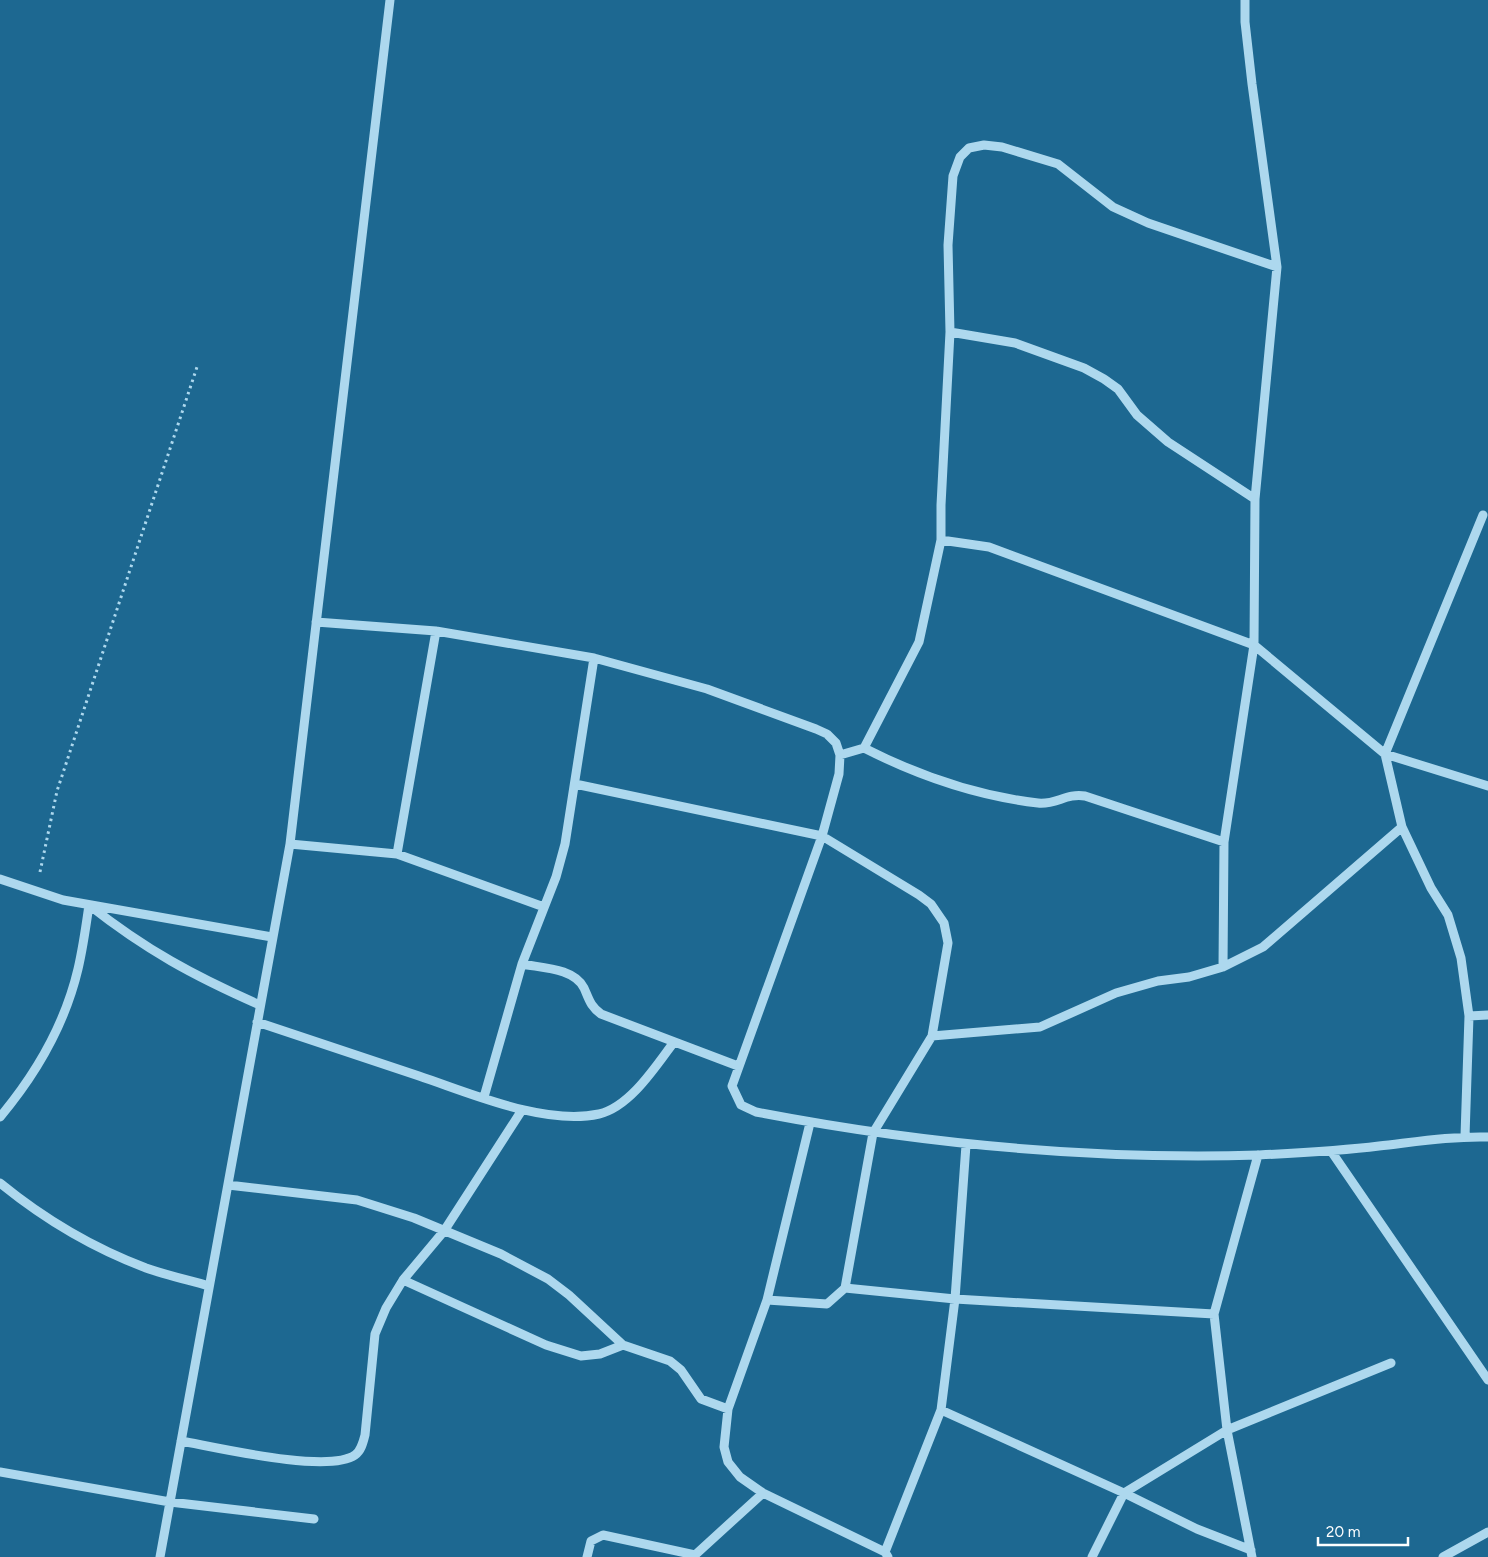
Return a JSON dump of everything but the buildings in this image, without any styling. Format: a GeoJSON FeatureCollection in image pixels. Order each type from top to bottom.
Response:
{"type":"FeatureCollection","features":[{"type":"Feature","properties":{"kind":"street"},"geometry":{"type":"LineString","coordinates":[[160,1557],[290,844],[390,0]]}},
{"type":"Feature","properties":{"kind":"street"},"geometry":{"type":"LineString","coordinates":[[1223,967],[1224,842],[1254,645],[1255,499],[1277,267],[1252,84],[1245,0]]}},
{"type":"Feature","properties":{"kind":"street"},"geometry":{"type":"LineString","coordinates":[[864,748],[919,642],[941,540],[950,332],[948,245],[953,176],[960,158],[969,148],[984,145],[1002,147],[1058,164],[1113,207],[1148,222],[1277,267]]}},
{"type":"Feature","properties":{"kind":"street"},"geometry":{"type":"LineString","coordinates":[[950,332],[1015,343],[1084,368],[1118,388],[1137,415],[1168,442],[1255,499]]}},
{"type":"Feature","properties":{"kind":"street"},"geometry":{"type":"LineString","coordinates":[[1465,1136],[1469,1016],[1461,958],[1448,915],[1431,888],[1402,827],[1385,754],[1483,515]]}},
{"type":"Feature","properties":{"kind":"street"},"geometry":{"type":"LineString","coordinates":[[941,540],[989,547],[1254,645],[1385,754],[1488,786]]}},
{"type":"Feature","properties":{"kind":"street"},"geometry":{"type":"LineString","coordinates":[[316,622],[436,631],[594,658],[707,689],[816,729],[832,738],[840,754],[839,774],[822,836],[732,1086],[741,1105],[756,1112],[873,1133],[966,1144],[1122,1155],[1258,1155],[1331,1151],[1465,1136],[1488,1137]]}},
{"type":"Feature","properties":{"kind":"street"},"geometry":{"type":"LineString","coordinates":[[397,854],[436,631]]}},
{"type":"Feature","properties":{"kind":"street"},"geometry":{"type":"LineString","coordinates":[[484,1097],[522,964],[556,876],[565,844],[594,658]]}},
{"type":"Feature","properties":{"kind":"street"},"geometry":{"type":"LineString","coordinates":[[840,754],[864,748],[906,769],[982,792],[1039,803],[1051,802],[1075,794],[1086,796],[1224,842]]}},
{"type":"Feature","properties":{"kind":"street"},"geometry":{"type":"LineString","coordinates":[[575,784],[822,836],[919,894],[931,904],[944,923],[948,943],[932,1036],[873,1133],[845,1288],[828,1304],[767,1300]]}},
{"type":"Feature","properties":{"kind":"street"},"geometry":{"type":"LineString","coordinates":[[932,1036],[1040,1027],[1116,992],[1158,981],[1189,977],[1223,967],[1263,947],[1402,827]]}},
{"type":"Feature","properties":{"kind":"street"},"geometry":{"type":"LineString","coordinates":[[290,844],[397,854],[544,907]]}},
{"type":"Feature","properties":{"kind":"street"},"geometry":{"type":"LineString","coordinates":[[0,879],[36,892],[89,905],[272,937]]}},
{"type":"Feature","properties":{"kind":"street"},"geometry":{"type":"LineString","coordinates":[[89,905],[130,937],[173,964],[260,1006]]}},
{"type":"Feature","properties":{"kind":"street"},"geometry":{"type":"LineString","coordinates":[[0,1117],[26,1086],[57,1030],[78,970],[89,905]]}},
{"type":"Feature","properties":{"kind":"street"},"geometry":{"type":"LineString","coordinates":[[522,964],[568,974],[577,978],[592,1007],[601,1014],[738,1066]]}},
{"type":"Feature","properties":{"kind":"street"},"geometry":{"type":"LineString","coordinates":[[1469,1016],[1488,1015]]}},
{"type":"Feature","properties":{"kind":"street"},"geometry":{"type":"LineString","coordinates":[[257,1022],[522,1110],[571,1116],[600,1114],[624,1101],[641,1084],[674,1042]]}},
{"type":"Feature","properties":{"kind":"street"},"geometry":{"type":"LineString","coordinates":[[181,1441],[276,1458],[328,1462],[345,1460],[360,1451],[365,1435],[375,1334],[386,1308],[403,1280],[444,1231],[522,1110]]}},
{"type":"Feature","properties":{"kind":"street"},"geometry":{"type":"LineString","coordinates":[[810,1123],[767,1300],[728,1410],[724,1447],[728,1462],[740,1477],[763,1493],[886,1555],[941,1410],[954,1299],[966,1144]]}},
{"type":"Feature","properties":{"kind":"street"},"geometry":{"type":"LineString","coordinates":[[1331,1151],[1488,1380]]}},
{"type":"Feature","properties":{"kind":"street"},"geometry":{"type":"LineString","coordinates":[[1251,1554],[1227,1430],[1214,1314],[1258,1155]]}},
{"type":"Feature","properties":{"kind":"street"},"geometry":{"type":"LineString","coordinates":[[0,1183],[31,1208],[86,1242],[146,1268],[209,1286]]}},
{"type":"Feature","properties":{"kind":"street"},"geometry":{"type":"LineString","coordinates":[[228,1185],[356,1200],[414,1218],[501,1254],[548,1278],[623,1344],[670,1361],[681,1370],[701,1399],[728,1410]]}},
{"type":"Feature","properties":{"kind":"street"},"geometry":{"type":"LineString","coordinates":[[403,1280],[546,1345],[581,1356],[600,1354],[623,1344]]}},
{"type":"Feature","properties":{"kind":"street"},"geometry":{"type":"LineString","coordinates":[[845,1288],[954,1299],[1214,1314]]}},
{"type":"Feature","properties":{"kind":"street"},"geometry":{"type":"LineString","coordinates":[[1092,1557],[1124,1493],[1227,1430],[1391,1363]]}},
{"type":"Feature","properties":{"kind":"street"},"geometry":{"type":"LineString","coordinates":[[941,1410],[1124,1493],[1251,1554]]}},
{"type":"Feature","properties":{"kind":"street"},"geometry":{"type":"LineString","coordinates":[[0,1472],[170,1502],[314,1519]]}},
{"type":"Feature","properties":{"kind":"street"},"geometry":{"type":"LineString","coordinates":[[587,1557],[591,1541],[603,1535],[694,1556],[763,1493]]}},
{"type":"Feature","properties":{"kind":"street"},"geometry":{"type":"LineString","coordinates":[[1443,1557],[1488,1532]]}},
{"type":"Feature","properties":{"kind":"path"},"geometry":{"type":"LineString","coordinates":[[36,892],[57,791],[197,367]]}}]}
